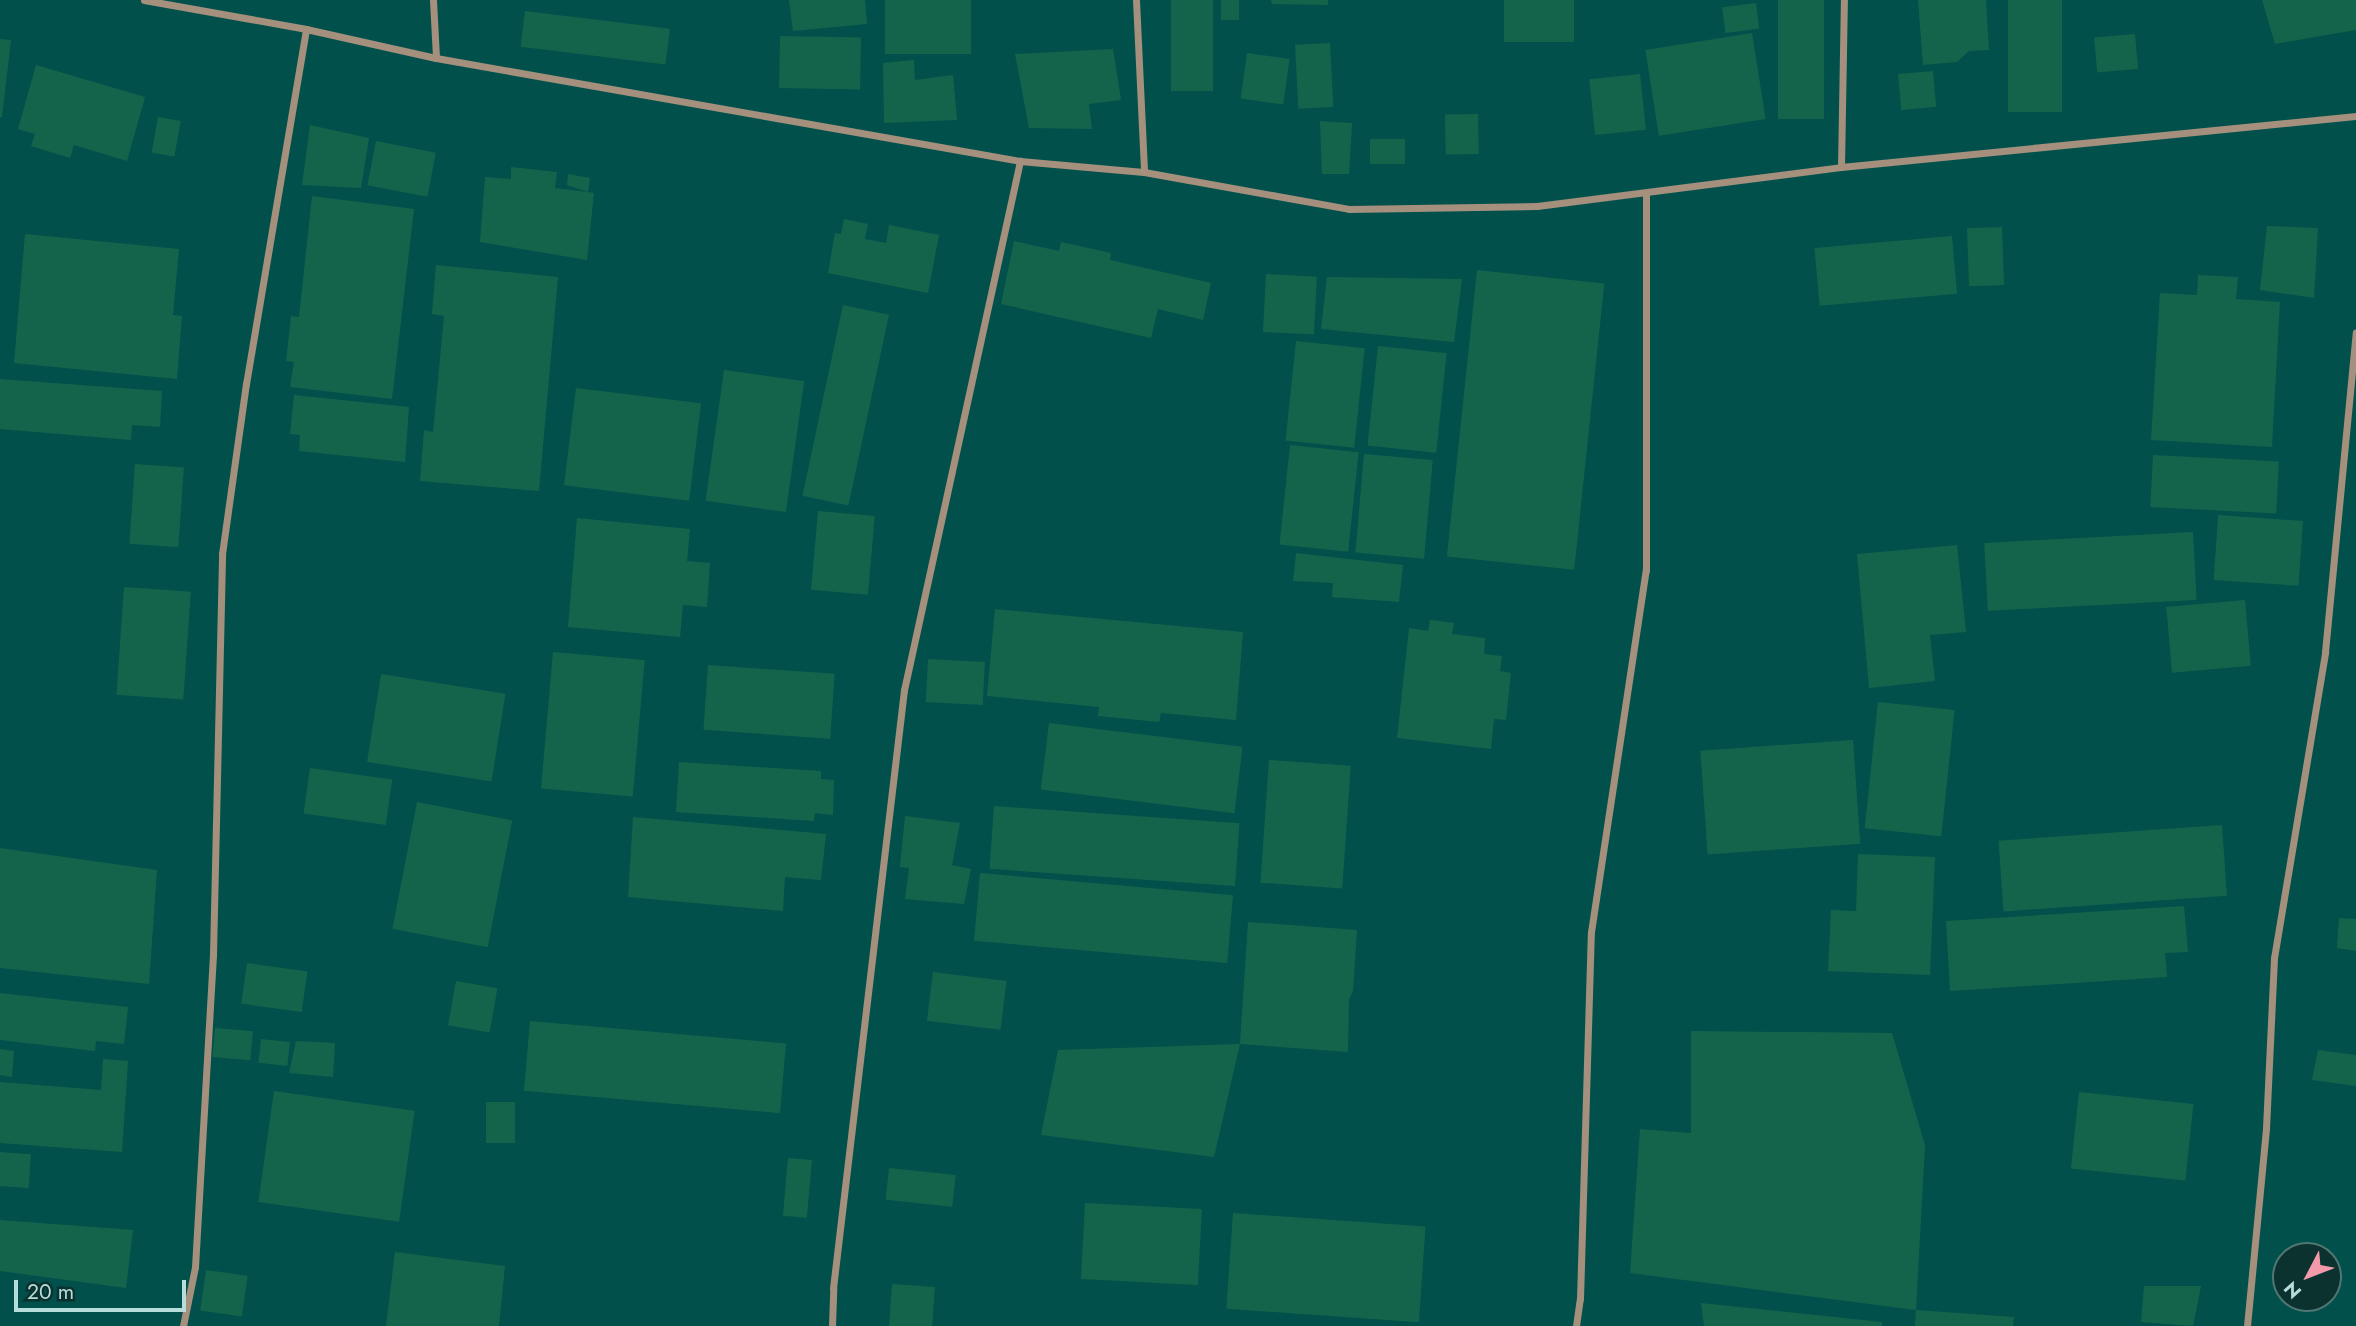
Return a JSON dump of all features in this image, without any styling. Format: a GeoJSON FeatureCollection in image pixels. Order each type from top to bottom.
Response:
{"type":"FeatureCollection","features":[{"type":"Feature","properties":{"kind":"street"},"geometry":{"type":"LineString","coordinates":[[144,0],[306,29],[436,58],[1020,161],[1144,172],[1349,209],[1536,206],[1841,167],[2356,116]]}},
{"type":"Feature","properties":{"kind":"street"},"geometry":{"type":"LineString","coordinates":[[433,0],[436,58]]}},
{"type":"Feature","properties":{"kind":"street"},"geometry":{"type":"LineString","coordinates":[[1136,0],[1144,172]]}},
{"type":"Feature","properties":{"kind":"street"},"geometry":{"type":"LineString","coordinates":[[1841,167],[1844,0]]}},
{"type":"Feature","properties":{"kind":"street"},"geometry":{"type":"LineString","coordinates":[[183,1326],[195,1267],[213,955],[222,554],[246,384],[306,29]]}},
{"type":"Feature","properties":{"kind":"street"},"geometry":{"type":"LineString","coordinates":[[832,1326],[833,1288],[904,690],[1020,161]]}},
{"type":"Feature","properties":{"kind":"street"},"geometry":{"type":"LineString","coordinates":[[1576,1326],[1580,1299],[1591,932],[1646,569],[1646,193]]}},
{"type":"Feature","properties":{"kind":"street"},"geometry":{"type":"LineString","coordinates":[[2247,1326],[2266,1128],[2274,958],[2325,652],[2356,332]]}},
{"type":"Feature","properties":{"kind":"building"},"geometry":{"type":"Polygon","coordinates":[[[789,0],[865,0],[867,24],[793,31],[789,0]]]}},
{"type":"Feature","properties":{"kind":"building"},"geometry":{"type":"Polygon","coordinates":[[[885,0],[971,0],[971,54],[885,54],[885,0]]]}},
{"type":"Feature","properties":{"kind":"building"},"geometry":{"type":"Polygon","coordinates":[[[1171,0],[1213,0],[1213,91],[1171,91],[1171,0]]]}},
{"type":"Feature","properties":{"kind":"building"},"geometry":{"type":"Polygon","coordinates":[[[1221,0],[1239,0],[1239,20],[1221,20],[1221,0]]]}},
{"type":"Feature","properties":{"kind":"building"},"geometry":{"type":"Polygon","coordinates":[[[1271,0],[1328,0],[1328,5],[1272,4],[1271,0]]]}},
{"type":"Feature","properties":{"kind":"building"},"geometry":{"type":"Polygon","coordinates":[[[1504,0],[1574,0],[1574,42],[1504,42],[1504,0]]]}},
{"type":"Feature","properties":{"kind":"building"},"geometry":{"type":"Polygon","coordinates":[[[1778,0],[1824,0],[1824,119],[1778,119],[1778,0]]]}},
{"type":"Feature","properties":{"kind":"building"},"geometry":{"type":"Polygon","coordinates":[[[1918,0],[1986,0],[1989,50],[1969,51],[1957,62],[1923,65],[1918,0]]]}},
{"type":"Feature","properties":{"kind":"building"},"geometry":{"type":"Polygon","coordinates":[[[2008,0],[2062,0],[2062,112],[2008,112],[2008,0]]]}},
{"type":"Feature","properties":{"kind":"building"},"geometry":{"type":"Polygon","coordinates":[[[2262,0],[2356,0],[2356,30],[2275,44],[2262,0]]]}},
{"type":"Feature","properties":{"kind":"building"},"geometry":{"type":"Polygon","coordinates":[[[1756,3],[1759,29],[1725,33],[1722,7],[1756,3]]]}},
{"type":"Feature","properties":{"kind":"building"},"geometry":{"type":"Polygon","coordinates":[[[525,11],[670,29],[666,65],[521,47],[525,11]]]}},
{"type":"Feature","properties":{"kind":"building"},"geometry":{"type":"Polygon","coordinates":[[[1752,33],[1766,119],[1659,136],[1645,50],[1752,33]]]}},
{"type":"Feature","properties":{"kind":"building"},"geometry":{"type":"Polygon","coordinates":[[[2135,34],[2138,69],[2097,72],[2094,38],[2135,34]]]}},
{"type":"Feature","properties":{"kind":"building"},"geometry":{"type":"Polygon","coordinates":[[[780,36],[861,37],[860,89],[779,88],[780,36]]]}},
{"type":"Feature","properties":{"kind":"building"},"geometry":{"type":"Polygon","coordinates":[[[0,39],[11,40],[2,117],[0,117],[0,39]]]}},
{"type":"Feature","properties":{"kind":"building"},"geometry":{"type":"Polygon","coordinates":[[[1330,43],[1333,107],[1298,109],[1295,45],[1330,43]]]}},
{"type":"Feature","properties":{"kind":"building"},"geometry":{"type":"Polygon","coordinates":[[[1113,49],[1121,100],[1089,104],[1092,129],[1029,128],[1015,54],[1113,49]]]}},
{"type":"Feature","properties":{"kind":"building"},"geometry":{"type":"Polygon","coordinates":[[[1247,53],[1290,59],[1283,105],[1241,99],[1247,53]]]}},
{"type":"Feature","properties":{"kind":"building"},"geometry":{"type":"Polygon","coordinates":[[[914,60],[915,80],[953,75],[957,120],[884,123],[883,63],[914,60]]]}},
{"type":"Feature","properties":{"kind":"building"},"geometry":{"type":"Polygon","coordinates":[[[36,65],[145,97],[127,161],[74,145],[70,158],[31,146],[35,134],[18,129],[36,65]]]}},
{"type":"Feature","properties":{"kind":"building"},"geometry":{"type":"Polygon","coordinates":[[[1933,71],[1936,107],[1901,110],[1898,74],[1933,71]]]}},
{"type":"Feature","properties":{"kind":"building"},"geometry":{"type":"Polygon","coordinates":[[[1640,74],[1646,130],[1595,135],[1589,79],[1640,74]]]}},
{"type":"Feature","properties":{"kind":"building"},"geometry":{"type":"Polygon","coordinates":[[[1478,114],[1479,154],[1446,155],[1445,115],[1478,114]]]}},
{"type":"Feature","properties":{"kind":"building"},"geometry":{"type":"Polygon","coordinates":[[[158,117],[181,121],[174,156],[152,152],[158,117]]]}},
{"type":"Feature","properties":{"kind":"building"},"geometry":{"type":"Polygon","coordinates":[[[1320,121],[1352,123],[1349,174],[1322,174],[1320,121]]]}},
{"type":"Feature","properties":{"kind":"building"},"geometry":{"type":"Polygon","coordinates":[[[310,125],[369,138],[361,188],[302,185],[310,125]]]}},
{"type":"Feature","properties":{"kind":"building"},"geometry":{"type":"Polygon","coordinates":[[[1370,139],[1405,139],[1405,164],[1370,164],[1370,139]]]}},
{"type":"Feature","properties":{"kind":"building"},"geometry":{"type":"Polygon","coordinates":[[[376,141],[436,153],[427,197],[367,185],[376,141]]]}},
{"type":"Feature","properties":{"kind":"building"},"geometry":{"type":"Polygon","coordinates":[[[511,167],[557,172],[555,188],[594,193],[587,260],[480,242],[485,177],[511,179],[511,167]]]}},
{"type":"Feature","properties":{"kind":"building"},"geometry":{"type":"Polygon","coordinates":[[[568,174],[590,178],[588,192],[567,185],[568,174]]]}},
{"type":"Feature","properties":{"kind":"building"},"geometry":{"type":"Polygon","coordinates":[[[312,196],[414,209],[392,399],[290,387],[294,362],[286,361],[291,316],[299,317],[312,196]]]}},
{"type":"Feature","properties":{"kind":"building"},"geometry":{"type":"Polygon","coordinates":[[[844,219],[868,224],[865,239],[886,243],[889,225],[939,235],[928,293],[828,273],[835,233],[841,234],[844,219]]]}},
{"type":"Feature","properties":{"kind":"building"},"geometry":{"type":"Polygon","coordinates":[[[2267,226],[2318,228],[2314,298],[2260,290],[2267,226]]]}},
{"type":"Feature","properties":{"kind":"building"},"geometry":{"type":"Polygon","coordinates":[[[2002,227],[2004,285],[1969,286],[1967,228],[2002,227]]]}},
{"type":"Feature","properties":{"kind":"building"},"geometry":{"type":"Polygon","coordinates":[[[25,234],[179,249],[173,315],[182,316],[177,379],[14,363],[25,234]]]}},
{"type":"Feature","properties":{"kind":"building"},"geometry":{"type":"Polygon","coordinates":[[[1952,236],[1957,294],[1820,306],[1815,248],[1952,236]]]}},
{"type":"Feature","properties":{"kind":"building"},"geometry":{"type":"Polygon","coordinates":[[[1014,241],[1059,251],[1061,242],[1111,253],[1110,260],[1211,283],[1203,320],[1158,309],[1151,338],[1001,304],[1014,241]]]}},
{"type":"Feature","properties":{"kind":"building"},"geometry":{"type":"Polygon","coordinates":[[[436,265],[558,277],[539,491],[420,481],[424,430],[433,432],[444,316],[432,314],[436,265]]]}},
{"type":"Feature","properties":{"kind":"building"},"geometry":{"type":"Polygon","coordinates":[[[1477,270],[1604,283],[1574,570],[1447,556],[1477,270]]]}},
{"type":"Feature","properties":{"kind":"building"},"geometry":{"type":"Polygon","coordinates":[[[1266,274],[1317,277],[1314,335],[1263,332],[1266,274]]]}},
{"type":"Feature","properties":{"kind":"building"},"geometry":{"type":"Polygon","coordinates":[[[2198,275],[2238,277],[2236,299],[2280,302],[2272,447],[2151,440],[2160,293],[2197,295],[2198,275]]]}},
{"type":"Feature","properties":{"kind":"building"},"geometry":{"type":"Polygon","coordinates":[[[1327,277],[1462,279],[1454,342],[1321,329],[1327,277]]]}},
{"type":"Feature","properties":{"kind":"building"},"geometry":{"type":"Polygon","coordinates":[[[843,305],[889,315],[848,506],[802,496],[843,305]]]}},
{"type":"Feature","properties":{"kind":"building"},"geometry":{"type":"Polygon","coordinates":[[[1296,341],[1365,348],[1354,448],[1286,440],[1296,341]]]}},
{"type":"Feature","properties":{"kind":"building"},"geometry":{"type":"Polygon","coordinates":[[[1378,346],[1447,353],[1436,453],[1368,445],[1378,346]]]}},
{"type":"Feature","properties":{"kind":"building"},"geometry":{"type":"Polygon","coordinates":[[[724,370],[804,381],[786,512],[706,501],[724,370]]]}},
{"type":"Feature","properties":{"kind":"building"},"geometry":{"type":"Polygon","coordinates":[[[0,379],[162,391],[160,427],[132,425],[131,440],[0,429],[0,379]]]}},
{"type":"Feature","properties":{"kind":"building"},"geometry":{"type":"Polygon","coordinates":[[[576,388],[701,403],[689,501],[564,485],[576,388]]]}},
{"type":"Feature","properties":{"kind":"building"},"geometry":{"type":"Polygon","coordinates":[[[294,395],[409,407],[405,462],[299,451],[300,435],[290,434],[294,395]]]}},
{"type":"Feature","properties":{"kind":"building"},"geometry":{"type":"Polygon","coordinates":[[[1290,445],[1359,452],[1348,552],[1280,544],[1290,445]]]}},
{"type":"Feature","properties":{"kind":"building"},"geometry":{"type":"Polygon","coordinates":[[[1364,454],[1433,460],[1424,559],[1355,553],[1364,454]]]}},
{"type":"Feature","properties":{"kind":"building"},"geometry":{"type":"Polygon","coordinates":[[[2153,455],[2279,462],[2276,514],[2150,507],[2153,455]]]}},
{"type":"Feature","properties":{"kind":"building"},"geometry":{"type":"Polygon","coordinates":[[[135,464],[184,467],[178,547],[129,544],[135,464]]]}},
{"type":"Feature","properties":{"kind":"building"},"geometry":{"type":"Polygon","coordinates":[[[818,511],[875,516],[868,595],[811,590],[818,511]]]}},
{"type":"Feature","properties":{"kind":"building"},"geometry":{"type":"Polygon","coordinates":[[[2218,515],[2303,521],[2298,586],[2214,580],[2218,515]]]}},
{"type":"Feature","properties":{"kind":"building"},"geometry":{"type":"Polygon","coordinates":[[[577,518],[690,529],[687,561],[710,563],[707,607],[683,605],[680,637],[568,627],[577,518]]]}},
{"type":"Feature","properties":{"kind":"building"},"geometry":{"type":"Polygon","coordinates":[[[2193,532],[2197,600],[1988,611],[1984,543],[2193,532]]]}},
{"type":"Feature","properties":{"kind":"building"},"geometry":{"type":"Polygon","coordinates":[[[1957,545],[1966,632],[1930,635],[1935,681],[1869,688],[1857,554],[1957,545]]]}},
{"type":"Feature","properties":{"kind":"building"},"geometry":{"type":"Polygon","coordinates":[[[1296,553],[1403,565],[1399,602],[1332,597],[1333,583],[1293,581],[1296,553]]]}},
{"type":"Feature","properties":{"kind":"building"},"geometry":{"type":"Polygon","coordinates":[[[124,587],[191,592],[183,699],[116,695],[124,587]]]}},
{"type":"Feature","properties":{"kind":"building"},"geometry":{"type":"Polygon","coordinates":[[[2245,600],[2251,666],[2172,673],[2166,607],[2245,600]]]}},
{"type":"Feature","properties":{"kind":"building"},"geometry":{"type":"Polygon","coordinates":[[[995,609],[1243,632],[1236,720],[1161,713],[1159,722],[1098,716],[1099,707],[987,696],[995,609]]]}},
{"type":"Feature","properties":{"kind":"building"},"geometry":{"type":"Polygon","coordinates":[[[1430,620],[1454,623],[1452,634],[1485,638],[1484,654],[1502,656],[1500,671],[1511,673],[1506,720],[1494,719],[1491,749],[1397,738],[1409,628],[1428,631],[1430,620]]]}},
{"type":"Feature","properties":{"kind":"building"},"geometry":{"type":"Polygon","coordinates":[[[553,652],[645,660],[633,796],[541,788],[553,652]]]}},
{"type":"Feature","properties":{"kind":"building"},"geometry":{"type":"Polygon","coordinates":[[[928,659],[985,662],[983,705],[926,702],[928,659]]]}},
{"type":"Feature","properties":{"kind":"building"},"geometry":{"type":"Polygon","coordinates":[[[708,665],[835,674],[830,739],[703,730],[708,665]]]}},
{"type":"Feature","properties":{"kind":"building"},"geometry":{"type":"Polygon","coordinates":[[[381,674],[505,694],[492,782],[367,762],[381,674]]]}},
{"type":"Feature","properties":{"kind":"building"},"geometry":{"type":"Polygon","coordinates":[[[1878,702],[1955,710],[1941,836],[1865,828],[1878,702]]]}},
{"type":"Feature","properties":{"kind":"building"},"geometry":{"type":"Polygon","coordinates":[[[1049,723],[1243,747],[1234,813],[1041,790],[1049,723]]]}},
{"type":"Feature","properties":{"kind":"building"},"geometry":{"type":"Polygon","coordinates":[[[1853,740],[1860,844],[1708,854],[1700,751],[1853,740]]]}},
{"type":"Feature","properties":{"kind":"building"},"geometry":{"type":"Polygon","coordinates":[[[1269,760],[1351,766],[1342,888],[1260,883],[1269,760]]]}},
{"type":"Feature","properties":{"kind":"building"},"geometry":{"type":"Polygon","coordinates":[[[679,762],[821,771],[821,779],[834,780],[833,815],[815,813],[814,821],[676,812],[679,762]]]}},
{"type":"Feature","properties":{"kind":"building"},"geometry":{"type":"Polygon","coordinates":[[[310,768],[392,780],[386,825],[304,814],[310,768]]]}},
{"type":"Feature","properties":{"kind":"building"},"geometry":{"type":"Polygon","coordinates":[[[417,802],[512,821],[488,947],[392,929],[417,802]]]}},
{"type":"Feature","properties":{"kind":"building"},"geometry":{"type":"Polygon","coordinates":[[[994,806],[1239,823],[1235,886],[990,869],[994,806]]]}},
{"type":"Feature","properties":{"kind":"building"},"geometry":{"type":"Polygon","coordinates":[[[905,816],[960,823],[952,865],[971,869],[964,904],[905,899],[909,868],[900,867],[905,816]]]}},
{"type":"Feature","properties":{"kind":"building"},"geometry":{"type":"Polygon","coordinates":[[[633,817],[826,834],[821,880],[785,877],[783,911],[628,897],[633,817]]]}},
{"type":"Feature","properties":{"kind":"building"},"geometry":{"type":"Polygon","coordinates":[[[2222,825],[2227,896],[2003,911],[1999,841],[2222,825]]]}},
{"type":"Feature","properties":{"kind":"building"},"geometry":{"type":"Polygon","coordinates":[[[0,848],[157,870],[149,984],[0,968],[0,848]]]}},
{"type":"Feature","properties":{"kind":"building"},"geometry":{"type":"Polygon","coordinates":[[[1858,854],[1935,857],[1930,975],[1828,971],[1831,910],[1856,911],[1858,854]]]}},
{"type":"Feature","properties":{"kind":"building"},"geometry":{"type":"Polygon","coordinates":[[[980,873],[1233,895],[1227,963],[974,941],[980,873]]]}},
{"type":"Feature","properties":{"kind":"building"},"geometry":{"type":"Polygon","coordinates":[[[2184,906],[2188,952],[2165,953],[2167,977],[1950,991],[1946,921],[2184,906]]]}},
{"type":"Feature","properties":{"kind":"building"},"geometry":{"type":"Polygon","coordinates":[[[2339,918],[2356,919],[2356,951],[2337,948],[2339,918]]]}},
{"type":"Feature","properties":{"kind":"building"},"geometry":{"type":"Polygon","coordinates":[[[1248,922],[1357,930],[1353,991],[1349,1000],[1348,1052],[1240,1044],[1248,922]]]}},
{"type":"Feature","properties":{"kind":"building"},"geometry":{"type":"Polygon","coordinates":[[[247,963],[307,971],[302,1012],[241,1004],[247,963]]]}},
{"type":"Feature","properties":{"kind":"building"},"geometry":{"type":"Polygon","coordinates":[[[933,972],[1006,981],[1000,1030],[927,1021],[933,972]]]}},
{"type":"Feature","properties":{"kind":"building"},"geometry":{"type":"Polygon","coordinates":[[[456,981],[497,988],[490,1033],[448,1025],[456,981]]]}},
{"type":"Feature","properties":{"kind":"building"},"geometry":{"type":"Polygon","coordinates":[[[0,993],[128,1007],[124,1044],[96,1041],[95,1051],[0,1040],[0,993]]]}},
{"type":"Feature","properties":{"kind":"building"},"geometry":{"type":"Polygon","coordinates":[[[530,1021],[786,1043],[780,1113],[524,1091],[530,1021]]]}},
{"type":"Feature","properties":{"kind":"building"},"geometry":{"type":"Polygon","coordinates":[[[215,1028],[253,1031],[250,1060],[212,1057],[215,1028]]]}},
{"type":"Feature","properties":{"kind":"building"},"geometry":{"type":"Polygon","coordinates":[[[1691,1031],[1892,1033],[1925,1145],[1916,1310],[1630,1273],[1640,1129],[1691,1133],[1691,1031]]]}},
{"type":"Feature","properties":{"kind":"building"},"geometry":{"type":"Polygon","coordinates":[[[261,1039],[290,1042],[287,1066],[258,1063],[261,1039]]]}},
{"type":"Feature","properties":{"kind":"building"},"geometry":{"type":"Polygon","coordinates":[[[296,1041],[335,1043],[333,1077],[289,1073],[296,1041]]]}},
{"type":"Feature","properties":{"kind":"building"},"geometry":{"type":"Polygon","coordinates":[[[1240,1044],[1214,1157],[1041,1135],[1058,1050],[1240,1044]]]}},
{"type":"Feature","properties":{"kind":"building"},"geometry":{"type":"Polygon","coordinates":[[[0,1049],[14,1051],[12,1077],[0,1075],[0,1049]]]}},
{"type":"Feature","properties":{"kind":"building"},"geometry":{"type":"Polygon","coordinates":[[[2318,1050],[2356,1055],[2356,1086],[2312,1080],[2318,1050]]]}},
{"type":"Feature","properties":{"kind":"building"},"geometry":{"type":"Polygon","coordinates":[[[103,1059],[128,1061],[122,1152],[0,1143],[0,1082],[101,1090],[103,1059]]]}},
{"type":"Feature","properties":{"kind":"building"},"geometry":{"type":"Polygon","coordinates":[[[274,1091],[415,1111],[399,1222],[258,1202],[274,1091]]]}},
{"type":"Feature","properties":{"kind":"building"},"geometry":{"type":"Polygon","coordinates":[[[2079,1092],[2193,1104],[2185,1181],[2071,1169],[2079,1092]]]}},
{"type":"Feature","properties":{"kind":"building"},"geometry":{"type":"Polygon","coordinates":[[[486,1102],[515,1102],[515,1143],[486,1143],[486,1102]]]}},
{"type":"Feature","properties":{"kind":"building"},"geometry":{"type":"Polygon","coordinates":[[[0,1152],[31,1154],[29,1188],[0,1186],[0,1152]]]}},
{"type":"Feature","properties":{"kind":"building"},"geometry":{"type":"Polygon","coordinates":[[[788,1158],[812,1160],[807,1218],[783,1216],[788,1158]]]}},
{"type":"Feature","properties":{"kind":"building"},"geometry":{"type":"Polygon","coordinates":[[[889,1168],[956,1175],[952,1207],[886,1200],[889,1168]]]}},
{"type":"Feature","properties":{"kind":"building"},"geometry":{"type":"Polygon","coordinates":[[[1085,1203],[1202,1209],[1198,1285],[1081,1279],[1085,1203]]]}},
{"type":"Feature","properties":{"kind":"building"},"geometry":{"type":"Polygon","coordinates":[[[1233,1213],[1426,1226],[1419,1322],[1226,1309],[1233,1213]]]}},
{"type":"Feature","properties":{"kind":"building"},"geometry":{"type":"Polygon","coordinates":[[[0,1220],[133,1230],[126,1288],[0,1271],[0,1220]]]}},
{"type":"Feature","properties":{"kind":"building"},"geometry":{"type":"Polygon","coordinates":[[[395,1252],[505,1266],[499,1326],[386,1326],[395,1252]]]}},
{"type":"Feature","properties":{"kind":"building"},"geometry":{"type":"Polygon","coordinates":[[[206,1270],[248,1276],[242,1316],[200,1311],[206,1270]]]}},
{"type":"Feature","properties":{"kind":"building"},"geometry":{"type":"Polygon","coordinates":[[[892,1284],[935,1287],[932,1326],[889,1326],[892,1284]]]}},
{"type":"Feature","properties":{"kind":"building"},"geometry":{"type":"Polygon","coordinates":[[[2144,1286],[2201,1286],[2193,1326],[2141,1322],[2144,1286]]]}},
{"type":"Feature","properties":{"kind":"building"},"geometry":{"type":"Polygon","coordinates":[[[1701,1303],[1882,1322],[1882,1326],[1704,1326],[1701,1303]]]}},
{"type":"Feature","properties":{"kind":"building"},"geometry":{"type":"Polygon","coordinates":[[[1916,1310],[2014,1317],[2013,1326],[1915,1326],[1916,1310]]]}}]}
